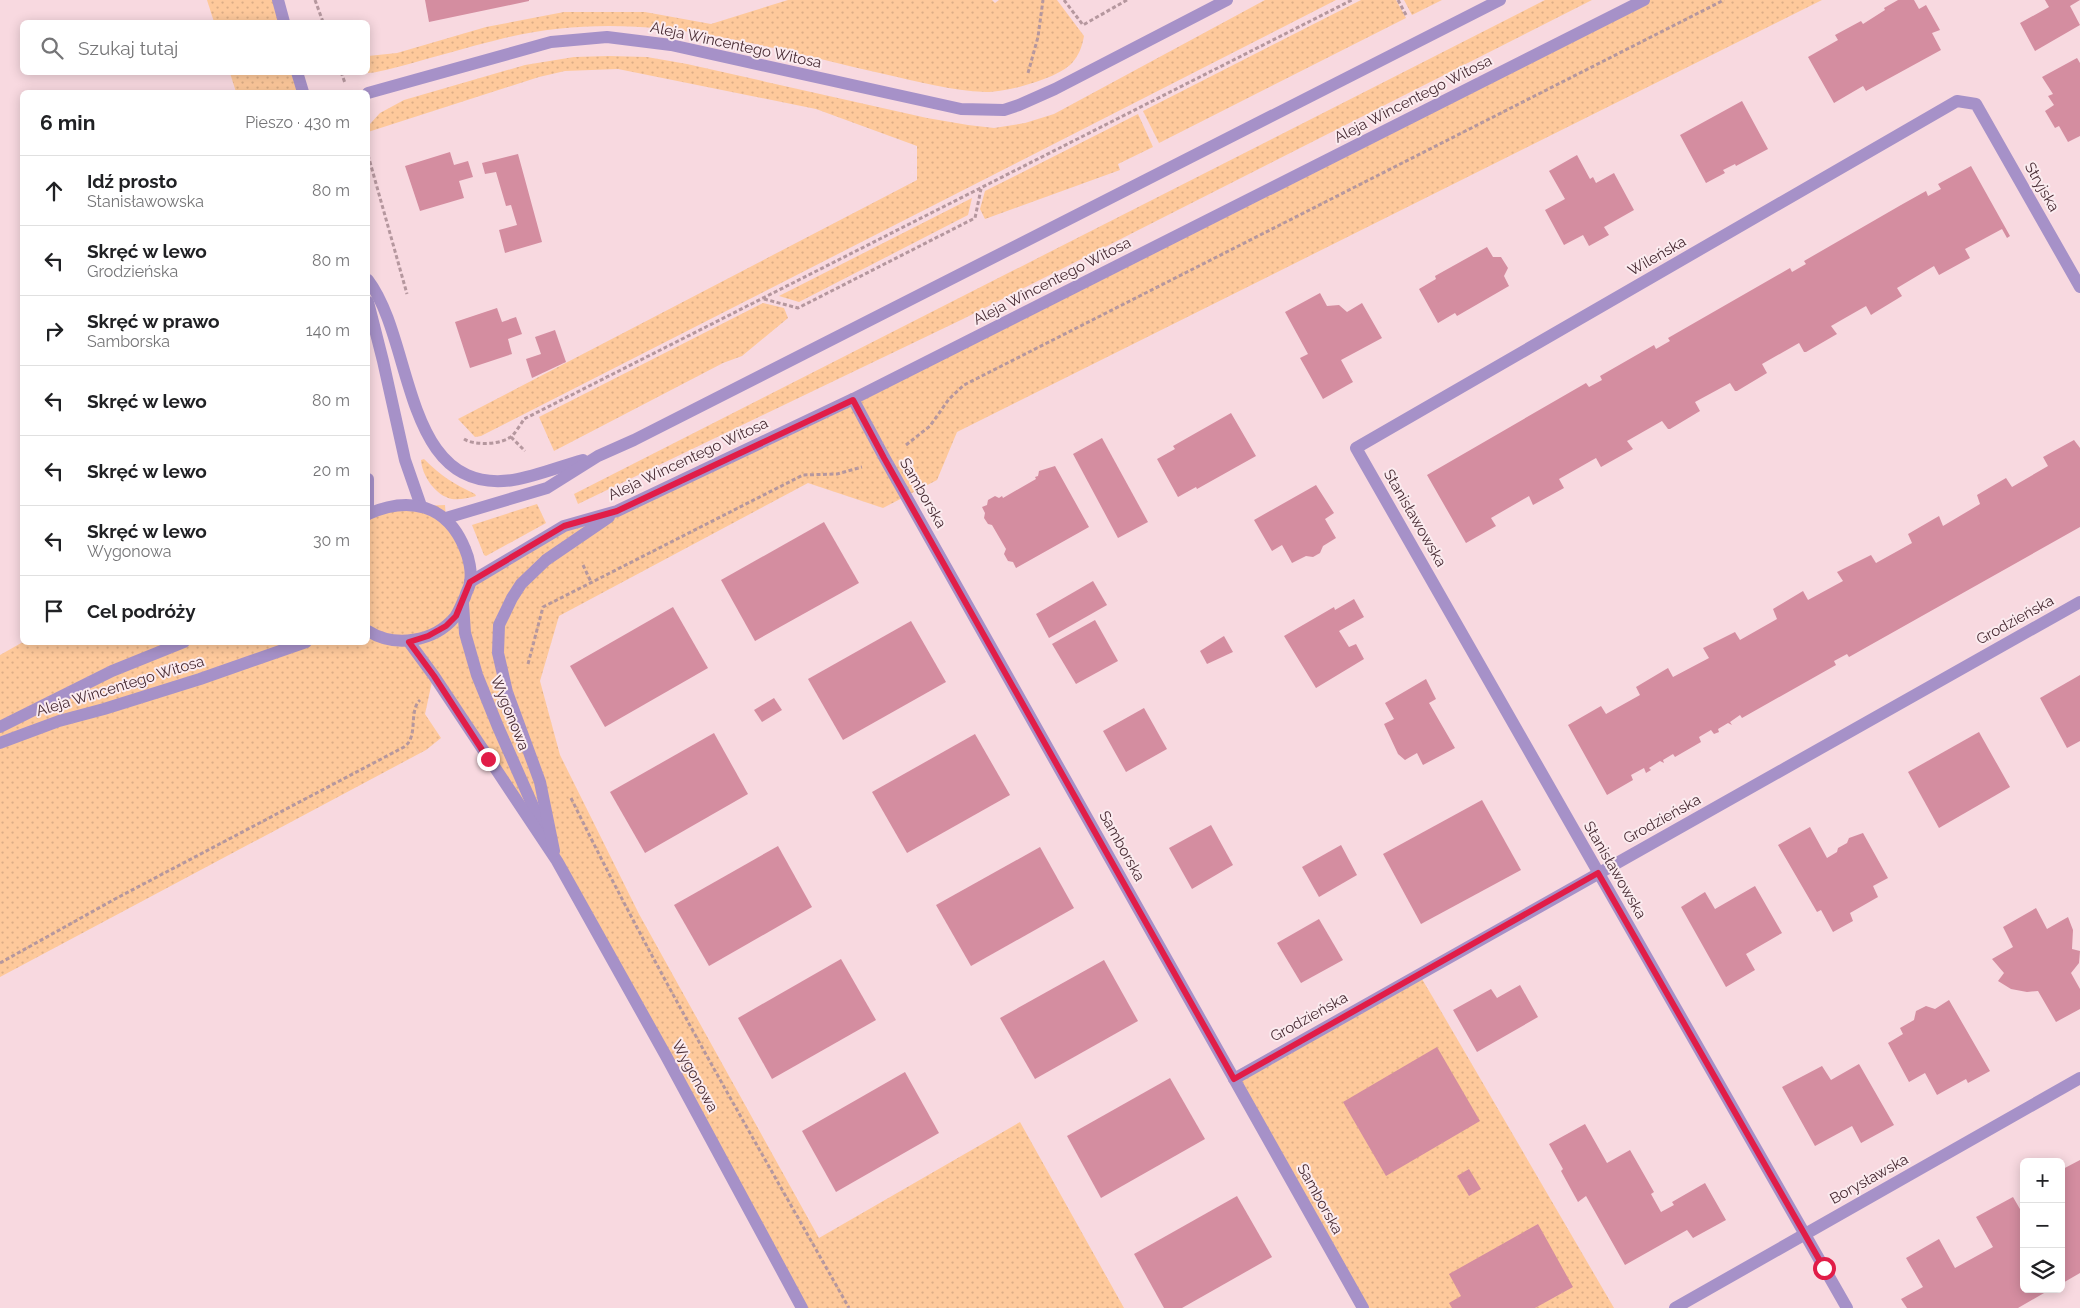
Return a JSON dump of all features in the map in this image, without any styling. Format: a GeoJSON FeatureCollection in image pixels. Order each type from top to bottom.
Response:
{"type":"FeatureCollection","features":[{"type":"Feature","properties":{"kind":"street"},"geometry":{"type":"LineString","coordinates":[[278,0],[283,20]]}},
{"type":"Feature","properties":{"kind":"street","name":"Aleja Wincentego Witosa"},"geometry":{"type":"LineString","coordinates":[[370,92],[550,42],[607,37],[671,45],[961,109],[1004,110],[1055,90],[1227,0]]}},
{"type":"Feature","properties":{"kind":"street"},"geometry":{"type":"LineString","coordinates":[[370,283],[385,308],[415,405],[431,443],[454,469],[469,476],[482,479],[514,480],[598,456],[634,440],[1500,0]]}},
{"type":"Feature","properties":{"kind":"street","name":"Aleja Wincentego Witosa"},"geometry":{"type":"LineString","coordinates":[[470,582],[564,526],[617,511],[853,400],[1644,0]]}},
{"type":"Feature","properties":{"kind":"street"},"geometry":{"type":"LineString","coordinates":[[299,75],[302,90]]}},
{"type":"Feature","properties":{"kind":"street","name":"Wileńska"},"geometry":{"type":"LineString","coordinates":[[1356,448],[1957,101],[1976,104]]}},
{"type":"Feature","properties":{"kind":"street","name":"Stryjska"},"geometry":{"type":"LineString","coordinates":[[1976,104],[2080,287]]}},
{"type":"Feature","properties":{"kind":"street"},"geometry":{"type":"LineString","coordinates":[[370,311],[405,460],[421,506]]}},
{"type":"Feature","properties":{"kind":"street","name":"Samborska"},"geometry":{"type":"LineString","coordinates":[[853,400],[1363,1308]]}},
{"type":"Feature","properties":{"kind":"street","name":"Stanisławowska"},"geometry":{"type":"LineString","coordinates":[[1356,448],[1847,1308]]}},
{"type":"Feature","properties":{"kind":"street"},"geometry":{"type":"LineString","coordinates":[[446,518],[547,488],[598,456]]}},
{"type":"Feature","properties":{"kind":"street"},"geometry":{"type":"LineString","coordinates":[[370,513],[382,508],[404,504],[421,506],[446,518],[461,539],[469,559],[470,582],[456,616],[446,626],[428,636],[409,642],[370,632]]}},
{"type":"Feature","properties":{"kind":"street"},"geometry":{"type":"LineString","coordinates":[[557,861],[540,782],[507,692],[498,653],[499,625],[504,611],[516,591],[546,560],[572,544],[617,511]]}},
{"type":"Feature","properties":{"kind":"street","name":"Wygonowa"},"geometry":{"type":"LineString","coordinates":[[463,600],[465,633],[477,675],[557,861]]}},
{"type":"Feature","properties":{"kind":"street","name":"Grodzieńska"},"geometry":{"type":"LineString","coordinates":[[1234,1079],[2080,602]]}},
{"type":"Feature","properties":{"kind":"street","name":"Wygonowa"},"geometry":{"type":"LineString","coordinates":[[409,642],[434,676],[557,861],[666,1056],[802,1308]]}},
{"type":"Feature","properties":{"kind":"street","name":"Aleja Wincentego Witosa"},"geometry":{"type":"LineString","coordinates":[[0,727],[112,672],[177,645]]}},
{"type":"Feature","properties":{"kind":"street","name":"Aleja Wincentego Witosa"},"geometry":{"type":"LineString","coordinates":[[0,743],[59,720],[104,709],[200,679],[297,645]]}},
{"type":"Feature","properties":{"kind":"street","name":"Borysławska"},"geometry":{"type":"LineString","coordinates":[[1675,1308],[2080,1078]]}},
{"type":"Feature","properties":{"kind":"path"},"geometry":{"type":"LineString","coordinates":[[315,0],[322,20]]}},
{"type":"Feature","properties":{"kind":"path"},"geometry":{"type":"LineString","coordinates":[[1019,105],[1034,56],[1043,0]]}},
{"type":"Feature","properties":{"kind":"path"},"geometry":{"type":"LineString","coordinates":[[1064,0],[1083,25],[1127,0]]}},
{"type":"Feature","properties":{"kind":"path"},"geometry":{"type":"LineString","coordinates":[[469,442],[487,444],[511,437],[524,419],[1352,0]]}},
{"type":"Feature","properties":{"kind":"path"},"geometry":{"type":"LineString","coordinates":[[1398,0],[1406,15]]}},
{"type":"Feature","properties":{"kind":"path"},"geometry":{"type":"LineString","coordinates":[[900,448],[930,426],[949,399],[964,386],[1724,0]]}},
{"type":"Feature","properties":{"kind":"path"},"geometry":{"type":"LineString","coordinates":[[763,298],[798,308],[975,218],[981,189]]}},
{"type":"Feature","properties":{"kind":"path"},"geometry":{"type":"LineString","coordinates":[[526,671],[543,607],[803,475],[837,474],[869,465]]}},
{"type":"Feature","properties":{"kind":"path"},"geometry":{"type":"LineString","coordinates":[[581,562],[591,582]]}},
{"type":"Feature","properties":{"kind":"path"},"geometry":{"type":"LineString","coordinates":[[0,963],[124,895],[404,747],[411,739],[415,705],[422,698]]}},
{"type":"Feature","properties":{"kind":"path"},"geometry":{"type":"LineString","coordinates":[[570,794],[615,889],[849,1308]]}},
{"type":"Feature","properties":{"kind":"shaded area"},"geometry":{"type":"Polygon","coordinates":[[[207,0],[278,0],[283,20],[213,20],[207,0]]]}},
{"type":"Feature","properties":{"kind":"shaded area"},"geometry":{"type":"Polygon","coordinates":[[[788,0],[992,0],[995,3],[999,0],[1057,0],[1084,36],[1077,57],[1065,69],[1031,84],[1006,90],[986,92],[934,85],[715,36],[661,28],[606,26],[578,27],[524,34],[370,73],[370,56],[397,53],[486,27],[564,12],[645,12],[711,24],[788,0]]]}},
{"type":"Feature","properties":{"kind":"shaded area"},"geometry":{"type":"Polygon","coordinates":[[[1265,0],[1336,0],[481,436],[475,437],[458,419],[917,180],[917,146],[816,109],[618,69],[565,71],[539,77],[370,131],[370,124],[380,113],[404,100],[525,65],[574,57],[609,56],[647,57],[687,64],[927,118],[968,125],[994,128],[1025,123],[1054,114],[1265,0]]]}},
{"type":"Feature","properties":{"kind":"shaded area"},"geometry":{"type":"Polygon","coordinates":[[[1361,0],[1396,0],[1406,18],[1159,143],[1143,111],[1361,0]]]}},
{"type":"Feature","properties":{"kind":"shaded area"},"geometry":{"type":"Polygon","coordinates":[[[1404,0],[1442,0],[1412,15],[1404,0]]]}},
{"type":"Feature","properties":{"kind":"shaded area"},"geometry":{"type":"Polygon","coordinates":[[[1545,0],[1592,0],[963,319],[578,504],[574,494],[1545,0]]]}},
{"type":"Feature","properties":{"kind":"shaded area"},"geometry":{"type":"Polygon","coordinates":[[[1644,0],[1822,0],[957,432],[937,480],[883,508],[808,483],[559,616],[540,681],[560,755],[639,914],[819,1238],[1020,1122],[1124,1308],[802,1308],[557,861],[433,677],[425,714],[441,738],[426,750],[0,977],[0,655],[20,644],[370,645],[370,514],[421,506],[445,505],[446,518],[461,539],[470,581],[564,526],[617,511],[1644,0]]]}},
{"type":"Feature","properties":{"kind":"shaded area"},"geometry":{"type":"Polygon","coordinates":[[[231,75],[298,75],[302,90],[235,90],[231,75]]]}},
{"type":"Feature","properties":{"kind":"shaded area"},"geometry":{"type":"Polygon","coordinates":[[[1138,114],[1153,147],[1118,164],[1120,170],[985,219],[980,209],[985,191],[1138,114]]]}},
{"type":"Feature","properties":{"kind":"shaded area"},"geometry":{"type":"Polygon","coordinates":[[[972,198],[968,215],[799,302],[779,296],[972,198]]]}},
{"type":"Feature","properties":{"kind":"shaded area"},"geometry":{"type":"Polygon","coordinates":[[[763,303],[784,308],[788,318],[742,356],[723,363],[554,451],[539,417],[763,303]]]}},
{"type":"Feature","properties":{"kind":"shaded area"},"geometry":{"type":"Polygon","coordinates":[[[424,459],[442,475],[476,496],[452,499],[435,490],[424,472],[421,460],[424,459]]]}},
{"type":"Feature","properties":{"kind":"shaded area"},"geometry":{"type":"Polygon","coordinates":[[[537,504],[546,523],[486,556],[484,555],[472,525],[537,504]]]}},
{"type":"Feature","properties":{"kind":"shaded area"},"geometry":{"type":"Polygon","coordinates":[[[1419,974],[1614,1308],[1363,1308],[1234,1079],[1419,974]]]}},
{"type":"Feature","properties":{"kind":"building"},"geometry":{"type":"Polygon","coordinates":[[[425,0],[529,0],[529,1],[429,22],[425,0]]]}},
{"type":"Feature","properties":{"kind":"building"},"geometry":{"type":"Polygon","coordinates":[[[1898,0],[1914,0],[1919,9],[1926,5],[1940,30],[1932,33],[1941,50],[1866,91],[1863,86],[1834,103],[1808,57],[1838,40],[1835,35],[1861,21],[1863,24],[1898,0]]]}},
{"type":"Feature","properties":{"kind":"building"},"geometry":{"type":"Polygon","coordinates":[[[2045,0],[2080,0],[2070,6],[2080,25],[2035,51],[2020,23],[2049,7],[2045,0]]]}},
{"type":"Feature","properties":{"kind":"building"},"geometry":{"type":"Polygon","coordinates":[[[2077,58],[2080,63],[2080,136],[2068,142],[2059,126],[2055,128],[2045,111],[2054,105],[2048,96],[2053,94],[2042,77],[2077,58]]]}},
{"type":"Feature","properties":{"kind":"building"},"geometry":{"type":"Polygon","coordinates":[[[1742,101],[1768,149],[1736,166],[1735,164],[1723,170],[1725,173],[1706,183],[1680,135],[1742,101]]]}},
{"type":"Feature","properties":{"kind":"building"},"geometry":{"type":"Polygon","coordinates":[[[450,152],[454,165],[468,161],[473,177],[459,181],[464,198],[420,211],[405,166],[450,152]]]}},
{"type":"Feature","properties":{"kind":"building"},"geometry":{"type":"Polygon","coordinates":[[[518,154],[542,242],[505,253],[499,230],[517,225],[511,205],[506,206],[496,172],[485,174],[482,163],[518,154]]]}},
{"type":"Feature","properties":{"kind":"building"},"geometry":{"type":"Polygon","coordinates":[[[1577,155],[1590,179],[1593,177],[1596,183],[1614,173],[1634,210],[1604,227],[1609,235],[1589,246],[1583,235],[1564,245],[1545,210],[1565,199],[1549,171],[1577,155]]]}},
{"type":"Feature","properties":{"kind":"building"},"geometry":{"type":"Polygon","coordinates":[[[1971,166],[2010,236],[2007,238],[2002,229],[1965,249],[1970,258],[1939,275],[1934,266],[1897,288],[1902,296],[1871,315],[1866,306],[1831,326],[1837,334],[1806,352],[1804,352],[1799,343],[1762,364],[1767,373],[1737,391],[1735,391],[1730,383],[1695,402],[1700,411],[1670,429],[1662,421],[1627,441],[1633,449],[1601,467],[1596,458],[1559,479],[1564,488],[1533,505],[1529,496],[1491,518],[1496,526],[1466,543],[1427,475],[1586,383],[1589,387],[1602,380],[1600,376],[1654,345],[1656,349],[1670,341],[1668,338],[1790,268],[1792,272],[1806,264],[1804,261],[1926,191],[1928,196],[1941,189],[1938,184],[1971,166]]]}},
{"type":"Feature","properties":{"kind":"building"},"geometry":{"type":"Polygon","coordinates":[[[1487,247],[1493,257],[1501,257],[1508,268],[1504,276],[1509,286],[1457,316],[1455,313],[1438,323],[1419,289],[1436,279],[1435,276],[1487,247]]]}},
{"type":"Feature","properties":{"kind":"building"},"geometry":{"type":"Polygon","coordinates":[[[1320,293],[1327,306],[1339,305],[1347,312],[1362,303],[1382,338],[1341,360],[1353,382],[1323,399],[1300,358],[1308,354],[1285,312],[1320,293]]]}},
{"type":"Feature","properties":{"kind":"building"},"geometry":{"type":"Polygon","coordinates":[[[497,308],[502,322],[516,317],[522,334],[508,339],[512,354],[470,368],[455,322],[497,308]]]}},
{"type":"Feature","properties":{"kind":"building"},"geometry":{"type":"Polygon","coordinates":[[[555,330],[566,362],[532,378],[526,359],[541,354],[535,337],[555,330]]]}},
{"type":"Feature","properties":{"kind":"building"},"geometry":{"type":"Polygon","coordinates":[[[1231,413],[1256,456],[1197,489],[1196,487],[1178,497],[1157,459],[1175,449],[1173,446],[1231,413]]]}},
{"type":"Feature","properties":{"kind":"building"},"geometry":{"type":"Polygon","coordinates":[[[1102,438],[1148,522],[1118,538],[1073,454],[1102,438]]]}},
{"type":"Feature","properties":{"kind":"building"},"geometry":{"type":"Polygon","coordinates":[[[2074,440],[2080,448],[2080,527],[1849,657],[1847,654],[1834,661],[1836,665],[1742,718],[1740,715],[1730,722],[1732,725],[1728,723],[1718,729],[1719,732],[1714,734],[1711,730],[1699,737],[1701,742],[1675,757],[1673,754],[1663,760],[1664,763],[1660,761],[1649,768],[1651,770],[1646,773],[1644,768],[1631,775],[1633,780],[1607,795],[1568,725],[1601,706],[1606,714],[1640,695],[1636,687],[1668,668],[1673,677],[1709,658],[1703,648],[1735,632],[1740,640],[1777,619],[1773,609],[1803,591],[1808,600],[1843,581],[1837,572],[1871,555],[1876,563],[1912,543],[1908,534],[1939,516],[1943,526],[1980,504],[1977,495],[2006,478],[2012,487],[2048,466],[2043,457],[2074,440]]]}},
{"type":"Feature","properties":{"kind":"building"},"geometry":{"type":"Polygon","coordinates":[[[1055,466],[1089,527],[1016,568],[1013,562],[1008,561],[1004,554],[1006,549],[992,525],[988,524],[984,518],[985,513],[982,507],[987,505],[988,500],[995,496],[999,498],[1002,496],[1003,498],[1036,479],[1035,477],[1038,476],[1039,471],[1055,466]]]}},
{"type":"Feature","properties":{"kind":"building"},"geometry":{"type":"Polygon","coordinates":[[[1316,485],[1334,513],[1325,519],[1336,538],[1323,546],[1320,553],[1313,557],[1306,556],[1292,563],[1282,545],[1272,551],[1254,520],[1316,485]]]}},
{"type":"Feature","properties":{"kind":"building"},"geometry":{"type":"Polygon","coordinates":[[[824,522],[859,583],[755,641],[721,580],[824,522]]]}},
{"type":"Feature","properties":{"kind":"building"},"geometry":{"type":"Polygon","coordinates":[[[1093,581],[1107,605],[1049,638],[1036,614],[1093,581]]]}},
{"type":"Feature","properties":{"kind":"building"},"geometry":{"type":"Polygon","coordinates":[[[1354,599],[1364,617],[1339,631],[1349,647],[1356,644],[1364,659],[1316,688],[1284,636],[1334,607],[1335,610],[1354,599]]]}},
{"type":"Feature","properties":{"kind":"building"},"geometry":{"type":"Polygon","coordinates":[[[673,607],[708,668],[605,727],[570,666],[673,607]]]}},
{"type":"Feature","properties":{"kind":"building"},"geometry":{"type":"Polygon","coordinates":[[[1095,620],[1118,661],[1076,684],[1052,644],[1095,620]]]}},
{"type":"Feature","properties":{"kind":"building"},"geometry":{"type":"Polygon","coordinates":[[[911,621],[946,682],[843,740],[808,679],[911,621]]]}},
{"type":"Feature","properties":{"kind":"building"},"geometry":{"type":"Polygon","coordinates":[[[1224,636],[1233,652],[1207,664],[1200,651],[1224,636]]]}},
{"type":"Feature","properties":{"kind":"building"},"geometry":{"type":"Polygon","coordinates":[[[2080,675],[2080,741],[2067,748],[2040,698],[2080,675]]]}},
{"type":"Feature","properties":{"kind":"building"},"geometry":{"type":"Polygon","coordinates":[[[1426,679],[1436,699],[1429,703],[1455,748],[1423,765],[1417,753],[1405,760],[1398,754],[1384,724],[1394,719],[1385,703],[1426,679]]]}},
{"type":"Feature","properties":{"kind":"building"},"geometry":{"type":"Polygon","coordinates":[[[774,698],[782,710],[762,722],[754,710],[774,698]]]}},
{"type":"Feature","properties":{"kind":"building"},"geometry":{"type":"Polygon","coordinates":[[[1144,708],[1167,749],[1126,772],[1103,731],[1144,708]]]}},
{"type":"Feature","properties":{"kind":"building"},"geometry":{"type":"Polygon","coordinates":[[[1979,732],[2010,787],[1939,828],[1908,772],[1979,732]]]}},
{"type":"Feature","properties":{"kind":"building"},"geometry":{"type":"Polygon","coordinates":[[[714,733],[748,794],[645,853],[610,792],[714,733]]]}},
{"type":"Feature","properties":{"kind":"building"},"geometry":{"type":"Polygon","coordinates":[[[975,734],[1010,795],[907,853],[872,792],[975,734]]]}},
{"type":"Feature","properties":{"kind":"building"},"geometry":{"type":"Polygon","coordinates":[[[1482,800],[1521,870],[1421,924],[1383,854],[1482,800]]]}},
{"type":"Feature","properties":{"kind":"building"},"geometry":{"type":"Polygon","coordinates":[[[1211,825],[1233,865],[1192,889],[1169,848],[1211,825]]]}},
{"type":"Feature","properties":{"kind":"building"},"geometry":{"type":"Polygon","coordinates":[[[1810,827],[1827,858],[1847,843],[1849,838],[1863,833],[1888,878],[1873,886],[1878,897],[1850,913],[1853,921],[1833,932],[1821,910],[1817,912],[1778,845],[1810,827]]]}},
{"type":"Feature","properties":{"kind":"building"},"geometry":{"type":"Polygon","coordinates":[[[1341,845],[1357,875],[1319,897],[1302,867],[1341,845]]]}},
{"type":"Feature","properties":{"kind":"building"},"geometry":{"type":"Polygon","coordinates":[[[778,846],[812,907],[709,966],[674,905],[778,846]]]}},
{"type":"Feature","properties":{"kind":"building"},"geometry":{"type":"Polygon","coordinates":[[[1040,847],[1074,908],[971,966],[936,905],[1040,847]]]}},
{"type":"Feature","properties":{"kind":"building"},"geometry":{"type":"Polygon","coordinates":[[[1755,886],[1782,933],[1746,954],[1755,970],[1726,987],[1681,907],[1705,892],[1715,909],[1755,886]]]}},
{"type":"Feature","properties":{"kind":"building"},"geometry":{"type":"Polygon","coordinates":[[[2036,908],[2047,929],[2068,917],[2073,930],[2072,949],[2080,951],[2079,963],[2071,973],[2080,989],[2080,1009],[2056,1022],[2038,991],[2027,992],[2011,989],[1998,981],[2004,973],[1992,959],[2013,947],[2003,927],[2036,908]]]}},
{"type":"Feature","properties":{"kind":"building"},"geometry":{"type":"Polygon","coordinates":[[[1319,919],[1343,960],[1301,983],[1277,943],[1319,919]]]}},
{"type":"Feature","properties":{"kind":"building"},"geometry":{"type":"Polygon","coordinates":[[[841,959],[876,1020],[772,1079],[738,1018],[841,959]]]}},
{"type":"Feature","properties":{"kind":"building"},"geometry":{"type":"Polygon","coordinates":[[[1104,960],[1138,1021],[1035,1079],[1000,1018],[1104,960]]]}},
{"type":"Feature","properties":{"kind":"building"},"geometry":{"type":"Polygon","coordinates":[[[1520,985],[1538,1017],[1477,1052],[1453,1010],[1491,989],[1497,998],[1520,985]]]}},
{"type":"Feature","properties":{"kind":"building"},"geometry":{"type":"Polygon","coordinates":[[[1949,1000],[1990,1071],[1968,1083],[1966,1079],[1937,1095],[1925,1073],[1909,1082],[1888,1043],[1903,1034],[1900,1028],[1914,1020],[1916,1011],[1926,1006],[1935,1009],[1949,1000]]]}},
{"type":"Feature","properties":{"kind":"building"},"geometry":{"type":"Polygon","coordinates":[[[1437,1047],[1480,1121],[1386,1176],[1343,1102],[1437,1047]]]}},
{"type":"Feature","properties":{"kind":"building"},"geometry":{"type":"Polygon","coordinates":[[[1859,1064],[1894,1125],[1861,1143],[1852,1126],[1815,1146],[1782,1087],[1822,1066],[1831,1080],[1859,1064]]]}},
{"type":"Feature","properties":{"kind":"building"},"geometry":{"type":"Polygon","coordinates":[[[905,1072],[939,1133],[836,1192],[802,1131],[905,1072]]]}},
{"type":"Feature","properties":{"kind":"building"},"geometry":{"type":"Polygon","coordinates":[[[1170,1078],[1205,1139],[1101,1198],[1067,1136],[1170,1078]]]}},
{"type":"Feature","properties":{"kind":"building"},"geometry":{"type":"Polygon","coordinates":[[[1585,1124],[1607,1163],[1630,1150],[1654,1192],[1651,1194],[1661,1212],[1674,1205],[1672,1202],[1705,1183],[1726,1220],[1693,1238],[1687,1230],[1625,1265],[1586,1196],[1578,1202],[1549,1144],[1585,1124]]]}},
{"type":"Feature","properties":{"kind":"building"},"geometry":{"type":"Polygon","coordinates":[[[2080,1160],[2080,1273],[2065,1282],[2065,1203],[2065,1168],[2080,1160]]]}},
{"type":"Feature","properties":{"kind":"building"},"geometry":{"type":"Polygon","coordinates":[[[1469,1169],[1481,1189],[1469,1196],[1457,1176],[1469,1169]]]}},
{"type":"Feature","properties":{"kind":"building"},"geometry":{"type":"Polygon","coordinates":[[[1237,1196],[1272,1257],[1182,1308],[1164,1308],[1134,1254],[1237,1196]]]}},
{"type":"Feature","properties":{"kind":"building"},"geometry":{"type":"Polygon","coordinates":[[[2013,1197],[2020,1209],[2020,1293],[2044,1293],[2018,1308],[1907,1308],[1901,1299],[1923,1287],[1906,1258],[1939,1239],[1955,1268],[1993,1247],[1976,1217],[2013,1197]]]}},
{"type":"Feature","properties":{"kind":"building"},"geometry":{"type":"Polygon","coordinates":[[[1538,1224],[1573,1287],[1535,1308],[1452,1308],[1449,1303],[1461,1296],[1449,1274],[1538,1224]]]}},
{"type":"Feature","properties":{"kind":"route"},"geometry":{"type":"LineString","coordinates":[[488,759],[434,676],[409,642],[428,636],[446,626],[456,616],[470,582],[564,526],[617,511],[853,400],[1234,1079],[1598,873],[1824,1268]]}}]}
